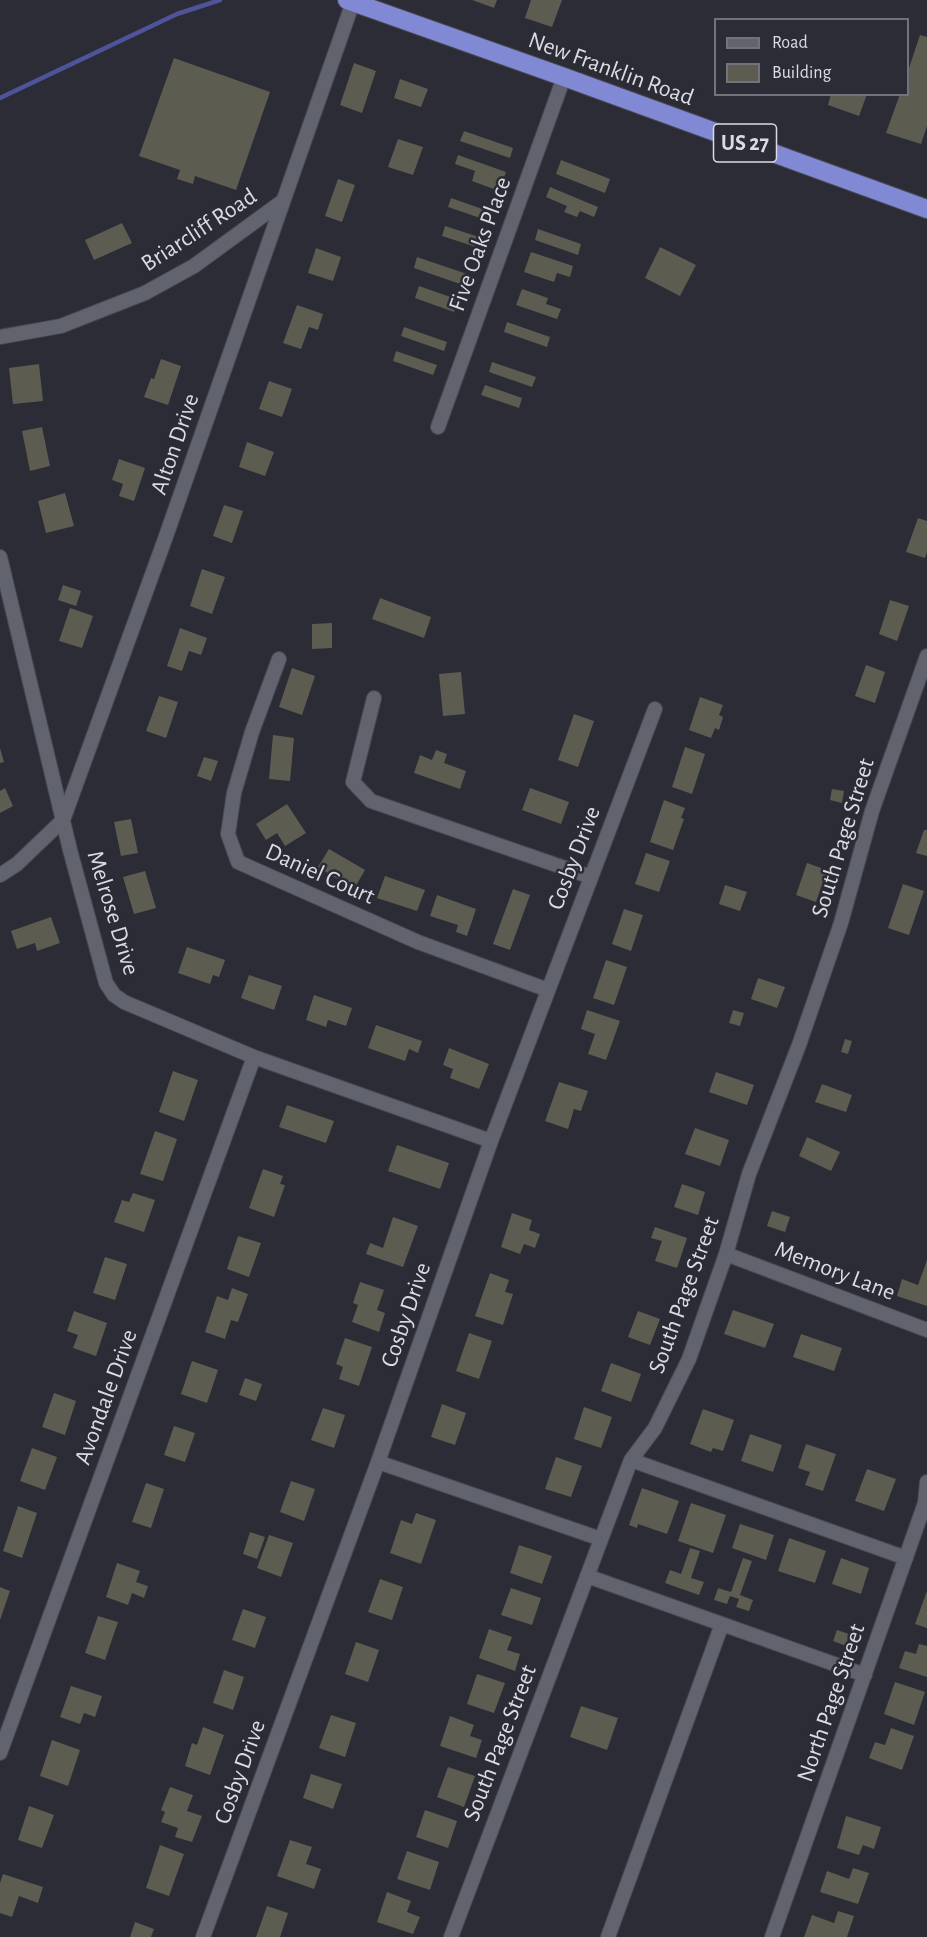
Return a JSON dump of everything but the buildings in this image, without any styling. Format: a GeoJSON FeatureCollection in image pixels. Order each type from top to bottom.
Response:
{"type":"FeatureCollection","features":[{"type":"Feature","properties":{"kind":"highway","name":"New Franklin Road"},"geometry":{"type":"LineString","coordinates":[[350,1],[564,76],[927,209]]}},
{"type":"Feature","properties":{"kind":"street","name":"Alton Drive"},"geometry":{"type":"LineString","coordinates":[[0,875],[17,864],[63,820],[169,528],[284,200],[350,1]]}},
{"type":"Feature","properties":{"kind":"street","name":"Five Oaks Place"},"geometry":{"type":"LineString","coordinates":[[438,426],[564,76]]}},
{"type":"Feature","properties":{"kind":"street","name":"Briarcliff Road"},"geometry":{"type":"LineString","coordinates":[[0,338],[61,326],[145,293],[194,266],[284,200]]}},
{"type":"Feature","properties":{"kind":"street","name":"Melrose Drive"},"geometry":{"type":"LineString","coordinates":[[0,556],[63,820],[106,983],[114,995],[124,1002],[254,1057],[490,1141]]}},
{"type":"Feature","properties":{"kind":"street","name":"South Page Street"},"geometry":{"type":"LineString","coordinates":[[451,1937],[631,1460],[655,1428],[689,1359],[726,1254],[749,1174],[799,1045],[841,923],[872,811],[927,656]]}},
{"type":"Feature","properties":{"kind":"street","name":"Daniel Court"},"geometry":{"type":"LineString","coordinates":[[279,659],[246,751],[234,793],[228,834],[238,862],[418,942],[548,990]]}},
{"type":"Feature","properties":{"kind":"street"},"geometry":{"type":"LineString","coordinates":[[374,698],[353,782],[371,801],[591,877]]}},
{"type":"Feature","properties":{"kind":"street","name":"Cosby Drive"},"geometry":{"type":"LineString","coordinates":[[203,1937],[378,1462],[490,1141],[655,709]]}},
{"type":"Feature","properties":{"kind":"street","name":"Avondale Drive"},"geometry":{"type":"LineString","coordinates":[[0,1753],[254,1057]]}},
{"type":"Feature","properties":{"kind":"street","name":"Memory Lane"},"geometry":{"type":"LineString","coordinates":[[726,1254],[927,1330]]}},
{"type":"Feature","properties":{"kind":"street"},"geometry":{"type":"LineString","coordinates":[[631,1460],[906,1558]]}},
{"type":"Feature","properties":{"kind":"street"},"geometry":{"type":"LineString","coordinates":[[378,1462],[601,1539]]}},
{"type":"Feature","properties":{"kind":"street","name":"North Page Street"},"geometry":{"type":"LineString","coordinates":[[772,1937],[925,1503],[927,1482]]}},
{"type":"Feature","properties":{"kind":"street"},"geometry":{"type":"LineString","coordinates":[[587,1576],[865,1675]]}},
{"type":"Feature","properties":{"kind":"street"},"geometry":{"type":"LineString","coordinates":[[608,1937],[722,1624]]}},
{"type":"Feature","properties":{"kind":"waterway"},"geometry":{"type":"LineString","coordinates":[[0,98],[177,14],[220,0]]}}]}
